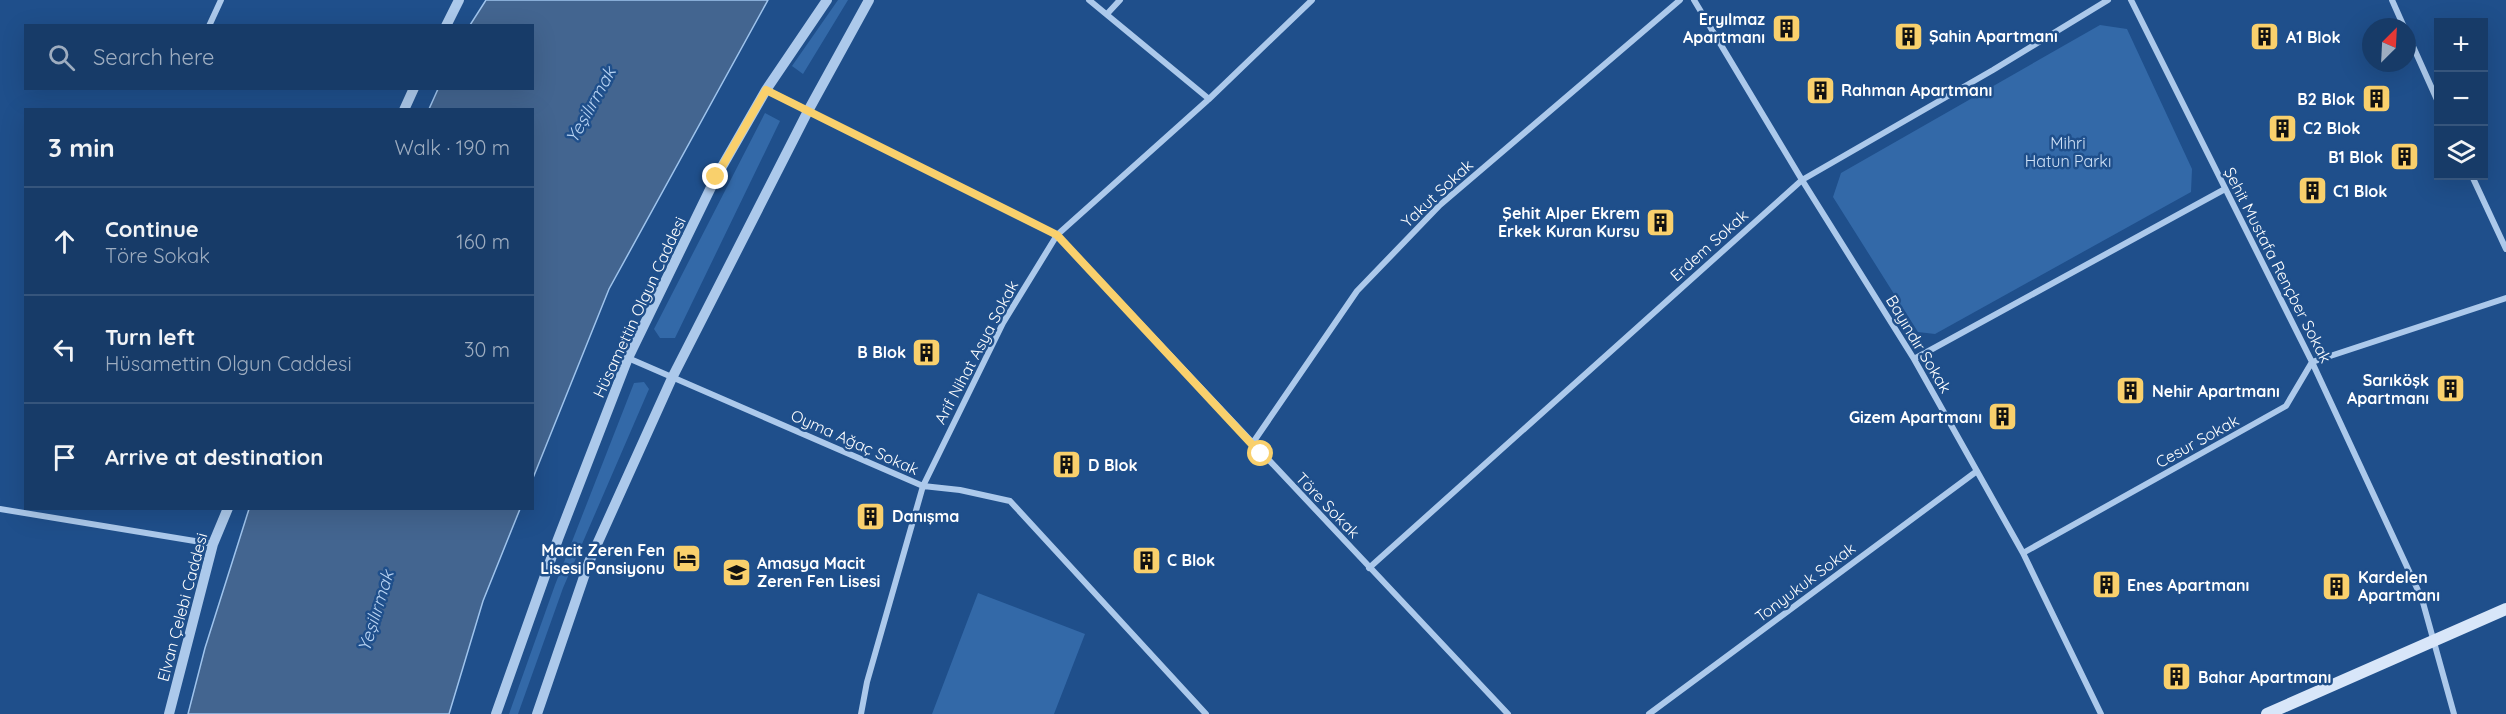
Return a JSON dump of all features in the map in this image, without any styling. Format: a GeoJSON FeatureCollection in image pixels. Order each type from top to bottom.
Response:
{"type":"FeatureCollection","features":[{"type":"Feature","properties":{"kind":"main road"},"geometry":{"type":"LineString","coordinates":[[2267,714],[2506,609]]}},
{"type":"Feature","properties":{"kind":"street"},"geometry":{"type":"LineString","coordinates":[[210,24],[221,0]]}},
{"type":"Feature","properties":{"kind":"street"},"geometry":{"type":"LineString","coordinates":[[447,24],[459,0]]}},
{"type":"Feature","properties":{"kind":"street","name":"Hüsamettin Olgun Caddesi"},"geometry":{"type":"LineString","coordinates":[[496,714],[558,540],[628,358],[716,177],[766,90],[827,0]]}},
{"type":"Feature","properties":{"kind":"street"},"geometry":{"type":"LineString","coordinates":[[537,714],[589,562],[672,378],[808,111],[869,0]]}},
{"type":"Feature","properties":{"kind":"street"},"geometry":{"type":"LineString","coordinates":[[1089,0],[1209,99]]}},
{"type":"Feature","properties":{"kind":"street"},"geometry":{"type":"LineString","coordinates":[[1107,14],[1120,0]]}},
{"type":"Feature","properties":{"kind":"street","name":"Arif Nihat Asya Sokak"},"geometry":{"type":"LineString","coordinates":[[861,714],[867,682],[923,486],[1003,323],[1057,235],[1209,99],[1312,0]]}},
{"type":"Feature","properties":{"kind":"street","name":"Yakut Sokak"},"geometry":{"type":"LineString","coordinates":[[1252,444],[1357,291],[1440,206],[1680,0]]}},
{"type":"Feature","properties":{"kind":"street","name":"Bayındır Sokak"},"geometry":{"type":"LineString","coordinates":[[1694,0],[1802,180],[1914,359],[2023,554],[2101,714]]}},
{"type":"Feature","properties":{"kind":"street","name":"Erdem Sokak"},"geometry":{"type":"LineString","coordinates":[[1370,568],[1802,180],[1993,70],[2108,0]]}},
{"type":"Feature","properties":{"kind":"street","name":"Şehit Mustafa Rençber Sokak"},"geometry":{"type":"LineString","coordinates":[[2131,0],[2312,362],[2422,599],[2454,714]]}},
{"type":"Feature","properties":{"kind":"street"},"geometry":{"type":"LineString","coordinates":[[2392,0],[2400,18]]}},
{"type":"Feature","properties":{"kind":"street"},"geometry":{"type":"LineString","coordinates":[[2416,52],[2434,91]]}},
{"type":"Feature","properties":{"kind":"street"},"geometry":{"type":"LineString","coordinates":[[405,108],[413,90]]}},
{"type":"Feature","properties":{"kind":"street","name":"Töre Sokak"},"geometry":{"type":"LineString","coordinates":[[766,90],[1057,235],[1508,714]]}},
{"type":"Feature","properties":{"kind":"street"},"geometry":{"type":"LineString","coordinates":[[2474,180],[2506,249]]}},
{"type":"Feature","properties":{"kind":"street"},"geometry":{"type":"LineString","coordinates":[[1914,359],[2225,189]]}},
{"type":"Feature","properties":{"kind":"street"},"geometry":{"type":"LineString","coordinates":[[2312,362],[2506,297]]}},
{"type":"Feature","properties":{"kind":"street","name":"Oyma Ağaç Sokak"},"geometry":{"type":"LineString","coordinates":[[628,358],[923,486],[960,490],[1010,501],[1206,714]]}},
{"type":"Feature","properties":{"kind":"street","name":"Cesur Sokak"},"geometry":{"type":"LineString","coordinates":[[2023,554],[2286,406],[2312,362]]}},
{"type":"Feature","properties":{"kind":"street","name":"Tonyukuk Sokak"},"geometry":{"type":"LineString","coordinates":[[1649,714],[1977,471]]}},
{"type":"Feature","properties":{"kind":"street"},"geometry":{"type":"LineString","coordinates":[[0,508],[213,544]]}},
{"type":"Feature","properties":{"kind":"street","name":"Elvan Çelebi Caddesi"},"geometry":{"type":"LineString","coordinates":[[169,714],[213,544],[227,510]]}},
{"type":"Feature","properties":{"kind":"green space"},"geometry":{"type":"Polygon","coordinates":[[[838,0],[848,0],[803,74],[792,66],[838,0]]]}},
{"type":"Feature","properties":{"kind":"green space","name":"Mihri Hatun Parkı"},"geometry":{"type":"Polygon","coordinates":[[[2100,25],[2127,29],[2192,169],[2191,192],[1935,334],[1918,332],[1833,197],[1841,173],[2100,25]]]}},
{"type":"Feature","properties":{"kind":"green space"},"geometry":{"type":"Polygon","coordinates":[[[765,113],[780,121],[675,338],[660,338],[654,329],[765,113]]]}},
{"type":"Feature","properties":{"kind":"green space"},"geometry":{"type":"Polygon","coordinates":[[[644,382],[649,389],[563,588],[518,714],[509,714],[555,585],[634,383],[644,382]]]}},
{"type":"Feature","properties":{"kind":"green space"},"geometry":{"type":"Polygon","coordinates":[[[978,593],[1085,634],[1054,714],[932,714],[978,593]]]}},
{"type":"Feature","properties":{"kind":"water","name":"Yeşilırmak"},"geometry":{"type":"Polygon","coordinates":[[[486,0],[768,0],[609,289],[534,476],[534,108],[429,108],[438,90],[534,90],[534,24],[471,24],[486,0]]]}},
{"type":"Feature","properties":{"kind":"water","name":"Yeşilırmak"},"geometry":{"type":"Polygon","coordinates":[[[249,510],[520,510],[483,601],[449,714],[188,714],[205,648],[249,510]]]}},
{"type":"Feature","properties":{"kind":"place","name":"Eryılmaz Apartmanı"},"geometry":{"type":"Point","coordinates":[1786,28]}},
{"type":"Feature","properties":{"kind":"place","name":"Şahin Apartmanı"},"geometry":{"type":"Point","coordinates":[1908,36]}},
{"type":"Feature","properties":{"kind":"place","name":"A1 Blok"},"geometry":{"type":"Point","coordinates":[2265,37]}},
{"type":"Feature","properties":{"kind":"place","name":"Rahman Apartmanı"},"geometry":{"type":"Point","coordinates":[1820,90]}},
{"type":"Feature","properties":{"kind":"place","name":"B2 Blok"},"geometry":{"type":"Point","coordinates":[2376,99]}},
{"type":"Feature","properties":{"kind":"place","name":"C2 Blok"},"geometry":{"type":"Point","coordinates":[2282,128]}},
{"type":"Feature","properties":{"kind":"place","name":"B1 Blok"},"geometry":{"type":"Point","coordinates":[2404,157]}},
{"type":"Feature","properties":{"kind":"place","name":"C1 Blok"},"geometry":{"type":"Point","coordinates":[2312,191]}},
{"type":"Feature","properties":{"kind":"place","name":"Şehit Alper Ekrem Erkek Kuran Kursu"},"geometry":{"type":"Point","coordinates":[1661,222]}},
{"type":"Feature","properties":{"kind":"place","name":"B Blok"},"geometry":{"type":"Point","coordinates":[927,352]}},
{"type":"Feature","properties":{"kind":"place","name":"Sarıköşk Apartmanı"},"geometry":{"type":"Point","coordinates":[2450,389]}},
{"type":"Feature","properties":{"kind":"place","name":"Nehir Apartmanı"},"geometry":{"type":"Point","coordinates":[2131,391]}},
{"type":"Feature","properties":{"kind":"place","name":"Gizem Apartmanı"},"geometry":{"type":"Point","coordinates":[2003,417]}},
{"type":"Feature","properties":{"kind":"place","name":"D Blok"},"geometry":{"type":"Point","coordinates":[1067,465]}},
{"type":"Feature","properties":{"kind":"place","name":"Danışma"},"geometry":{"type":"Point","coordinates":[871,516]}},
{"type":"Feature","properties":{"kind":"place","name":"Macit Zeren Fen Lisesi Pansiyonu"},"geometry":{"type":"Point","coordinates":[686,559]}},
{"type":"Feature","properties":{"kind":"place","name":"C Blok"},"geometry":{"type":"Point","coordinates":[1146,560]}},
{"type":"Feature","properties":{"kind":"place","name":"Amasya Macit Zeren Fen Lisesi"},"geometry":{"type":"Point","coordinates":[736,572]}},
{"type":"Feature","properties":{"kind":"place","name":"Enes Apartmanı"},"geometry":{"type":"Point","coordinates":[2106,585]}},
{"type":"Feature","properties":{"kind":"place","name":"Kardelen Apartmanı"},"geometry":{"type":"Point","coordinates":[2337,586]}},
{"type":"Feature","properties":{"kind":"place","name":"Bahar Apartmanı"},"geometry":{"type":"Point","coordinates":[2177,677]}},
{"type":"Feature","properties":{"kind":"route"},"geometry":{"type":"LineString","coordinates":[[716,177],[766,90],[1057,235],[1261,454]]}}]}
